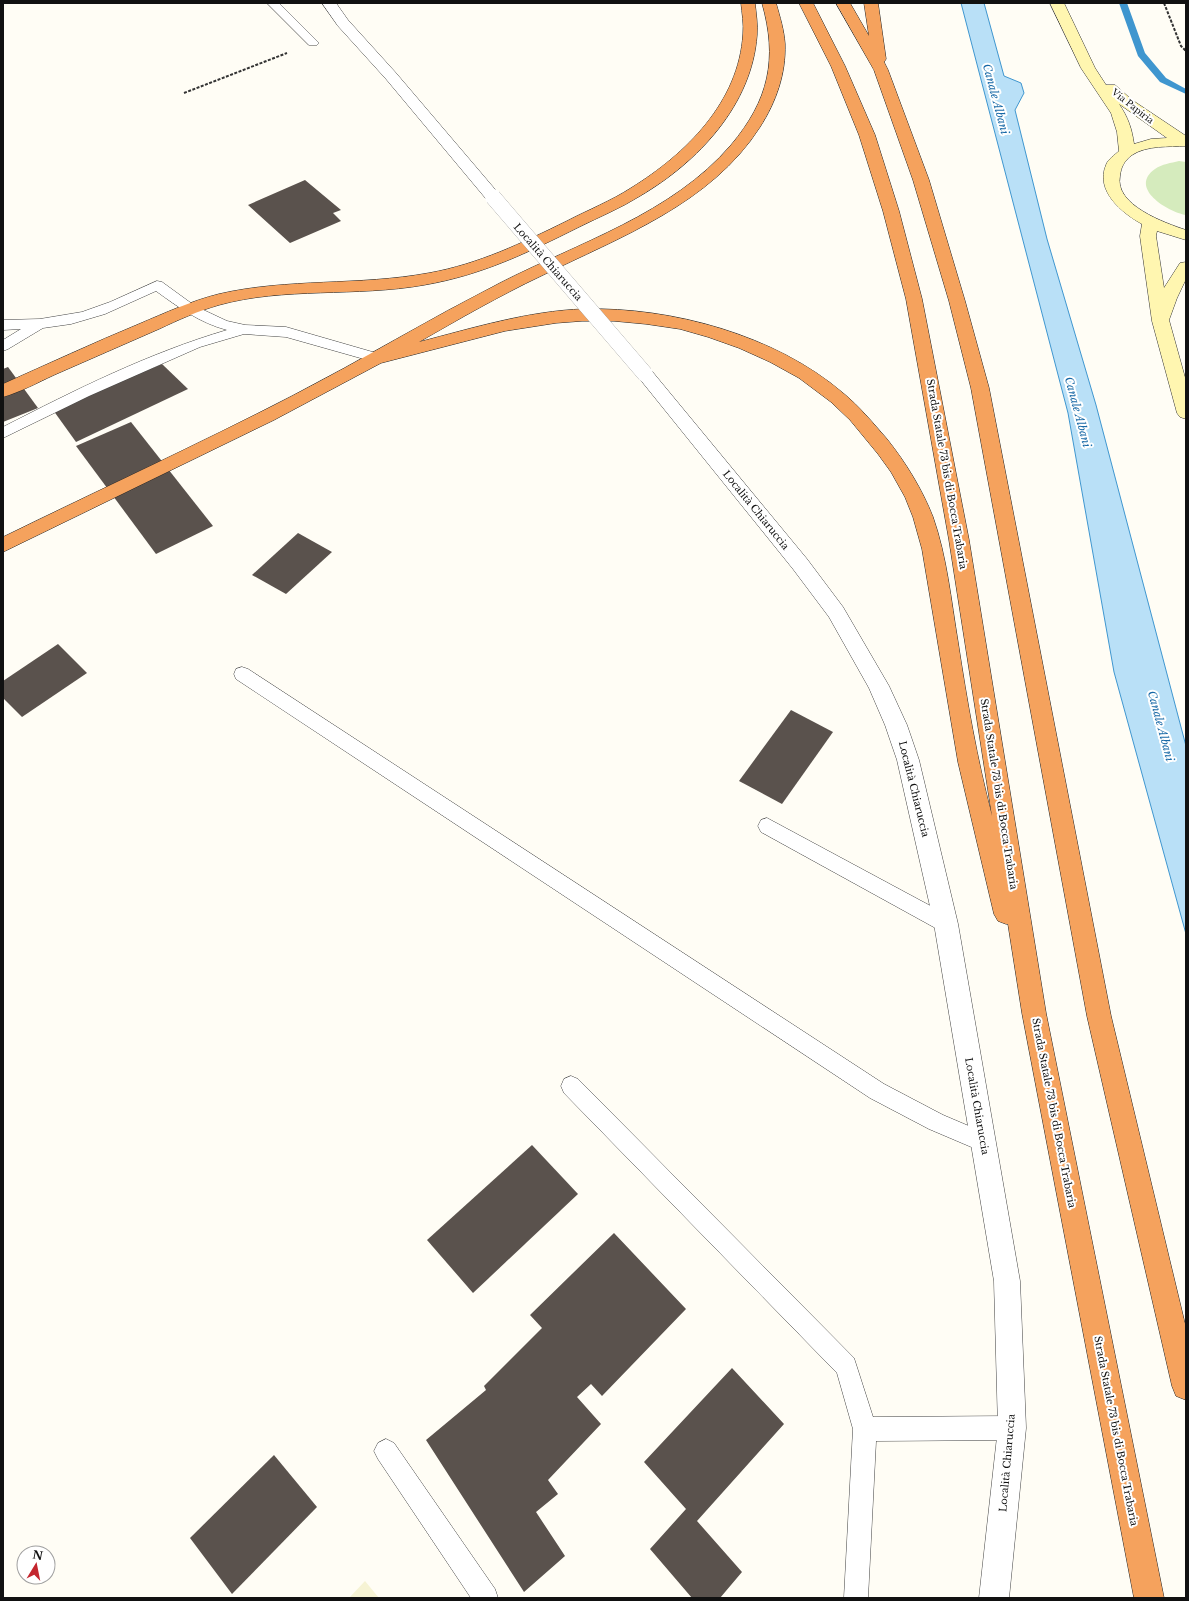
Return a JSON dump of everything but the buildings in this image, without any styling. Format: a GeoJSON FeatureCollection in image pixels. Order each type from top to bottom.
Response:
{"type":"FeatureCollection","features":[{"type":"Feature","properties":{"kind":"highway"},"geometry":{"type":"LineString","coordinates":[[3,391],[190,309],[216,300],[247,294],[415,281],[471,268],[520,250],[623,199],[649,183],[685,154],[707,132],[725,110],[745,70],[751,32],[748,3]]}},
{"type":"Feature","properties":{"kind":"highway"},"geometry":{"type":"LineString","coordinates":[[3,544],[244,428],[378,358],[513,283],[653,214],[689,190],[714,170],[746,136],[764,108],[772,91],[777,71],[778,52],[775,23],[769,3]]}},
{"type":"Feature","properties":{"kind":"highway","name":"Strada Statale 73 bis di Bocca Trabaria"},"geometry":{"type":"LineString","coordinates":[[806,3],[838,66],[867,135],[891,211],[914,299],[959,540],[1034,1013],[1149,1598]]}},
{"type":"Feature","properties":{"kind":"highway"},"geometry":{"type":"LineString","coordinates":[[843,3],[881,70],[921,180],[958,301],[980,388],[1099,1016],[1186,1386]]}},
{"type":"Feature","properties":{"kind":"highway"},"geometry":{"type":"LineString","coordinates":[[871,3],[881,70]]}},
{"type":"Feature","properties":{"kind":"highway"},"geometry":{"type":"LineString","coordinates":[[378,358],[492,329],[537,320],[580,315],[638,317],[693,327],[768,354],[806,375],[841,401],[868,429],[897,465],[916,499],[924,518],[934,557],[972,786],[986,842],[1034,1013]]}},
{"type":"Feature","properties":{"kind":"main road","name":"Via Papiria"},"geometry":{"type":"LineString","coordinates":[[1057,3],[1088,68],[1118,113],[1125,132],[1127,151]]}},
{"type":"Feature","properties":{"kind":"main road","name":"Via Papiria"},"geometry":{"type":"LineString","coordinates":[[1088,68],[1127,104],[1184,141]]}},
{"type":"Feature","properties":{"kind":"main road"},"geometry":{"type":"LineString","coordinates":[[1184,141],[1153,142],[1127,151],[1118,158],[1112,167],[1110,176],[1111,186],[1116,197],[1136,216],[1150,224],[1186,236]]}},
{"type":"Feature","properties":{"kind":"main road"},"geometry":{"type":"LineString","coordinates":[[1150,224],[1148,236],[1161,321],[1186,413]]}},
{"type":"Feature","properties":{"kind":"main road"},"geometry":{"type":"LineString","coordinates":[[1161,321],[1174,286],[1180,274],[1186,267]]}},
{"type":"Feature","properties":{"kind":"street","name":"Località Chiaruccia"},"geometry":{"type":"LineString","coordinates":[[329,3],[343,23],[391,76],[493,198],[645,374],[819,588],[848,630],[870,669],[888,706],[903,742],[946,924],[1007,1282],[1012,1428],[994,1598]]}},
{"type":"Feature","properties":{"kind":"lane"},"geometry":{"type":"LineString","coordinates":[[274,3],[313,43]]}},
{"type":"Feature","properties":{"kind":"lane"},"geometry":{"type":"LineString","coordinates":[[3,324],[41,324],[76,318],[136,296],[157,285],[190,309],[222,324],[245,330],[286,332],[378,358]]}},
{"type":"Feature","properties":{"kind":"lane"},"geometry":{"type":"LineString","coordinates":[[3,346],[41,324]]}},
{"type":"Feature","properties":{"kind":"lane"},"geometry":{"type":"LineString","coordinates":[[3,433],[84,392],[188,347],[245,330]]}},
{"type":"Feature","properties":{"kind":"lane"},"geometry":{"type":"LineString","coordinates":[[242,674],[877,1091],[929,1119],[983,1142]]}},
{"type":"Feature","properties":{"kind":"lane"},"geometry":{"type":"LineString","coordinates":[[767,826],[946,924]]}},
{"type":"Feature","properties":{"kind":"lane"},"geometry":{"type":"LineString","coordinates":[[571,1086],[846,1366],[865,1429],[856,1598]]}},
{"type":"Feature","properties":{"kind":"lane"},"geometry":{"type":"LineString","coordinates":[[865,1429],[1012,1428]]}},
{"type":"Feature","properties":{"kind":"lane"},"geometry":{"type":"LineString","coordinates":[[386,1451],[486,1598]]}},
{"type":"Feature","properties":{"kind":"path"},"geometry":{"type":"LineString","coordinates":[[1164,3],[1182,46],[1186,51]]}},
{"type":"Feature","properties":{"kind":"path"},"geometry":{"type":"LineString","coordinates":[[184,93],[313,43]]}},
{"type":"Feature","properties":{"kind":"shaded area"},"geometry":{"type":"Polygon","coordinates":[[[365,1581],[379,1598],[349,1598],[365,1581]]]}},
{"type":"Feature","properties":{"kind":"green space"},"geometry":{"type":"Polygon","coordinates":[[[1179,161],[1186,162],[1186,215],[1178,213],[1161,204],[1148,191],[1146,184],[1148,176],[1155,169],[1179,161]]]}},
{"type":"Feature","properties":{"kind":"water","name":"Canale Albani"},"geometry":{"type":"Polygon","coordinates":[[[961,3],[984,3],[1004,76],[1021,83],[1024,93],[1015,110],[1047,239],[1096,405],[1186,746],[1186,934],[1114,672],[1068,413],[961,3]]]}},
{"type":"Feature","properties":{"kind":"waterway"},"geometry":{"type":"LineString","coordinates":[[1123,3],[1141,54],[1163,80],[1186,92]]}}]}
